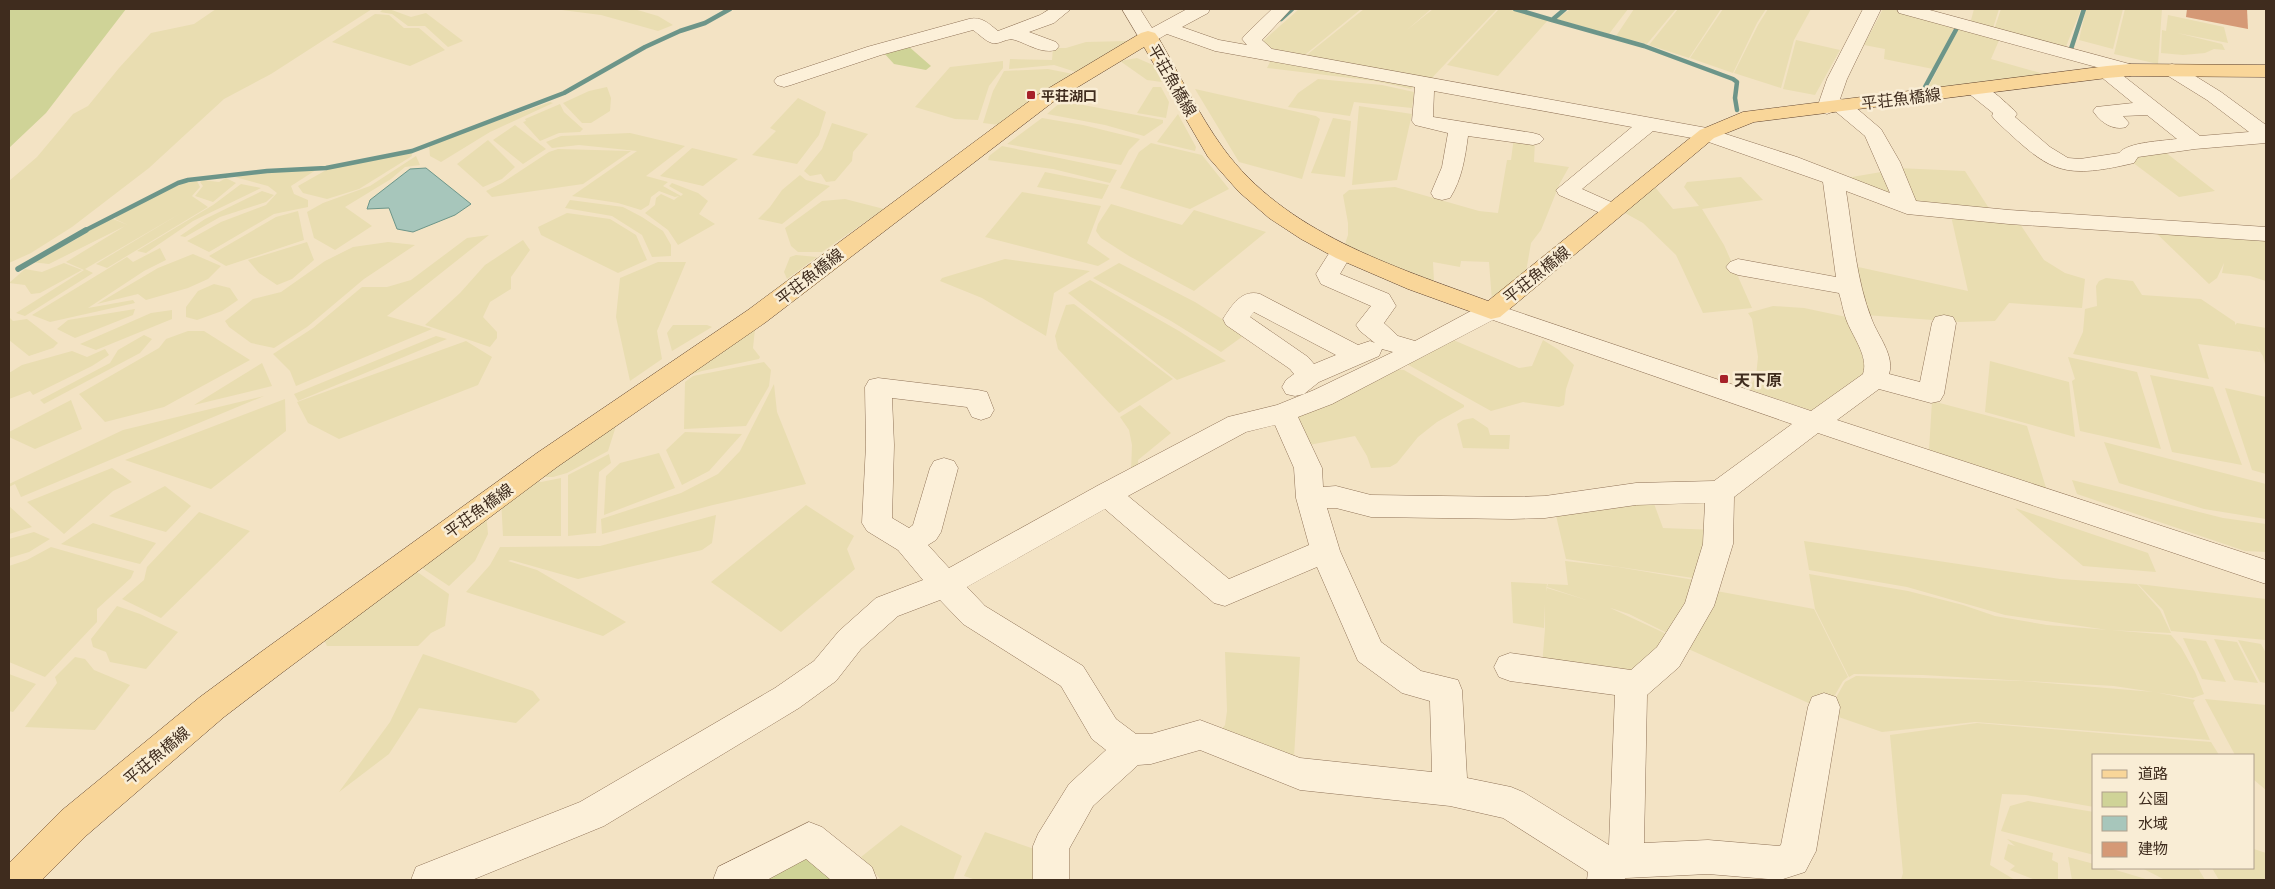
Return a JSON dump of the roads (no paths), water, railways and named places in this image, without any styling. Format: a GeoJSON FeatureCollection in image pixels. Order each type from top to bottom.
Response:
{"type":"FeatureCollection","features":[{"type":"Feature","properties":{"kind":"main road","name":"平荘魚橋線"},"geometry":{"type":"LineString","coordinates":[[17,880],[74,823],[212,707],[272,662],[547,460],[758,316],[1046,98],[1157,32],[1207,139],[1231,172],[1250,192],[1284,220],[1341,252],[1490,311],[1707,134],[1750,116],[2107,72],[2130,70],[2266,71]]}},
{"type":"Feature","properties":{"kind":"street"},"geometry":{"type":"LineString","coordinates":[[960,10],[996,38],[1047,20],[1062,9]]}},
{"type":"Feature","properties":{"kind":"street"},"geometry":{"type":"LineString","coordinates":[[1111,9],[1133,11],[1157,32],[1215,45],[1707,134],[1907,207],[2009,217],[2266,234]]}},
{"type":"Feature","properties":{"kind":"street"},"geometry":{"type":"LineString","coordinates":[[1157,32],[1201,9]]}},
{"type":"Feature","properties":{"kind":"street"},"geometry":{"type":"LineString","coordinates":[[1267,55],[1259,49],[1252,39],[1282,9]]}},
{"type":"Feature","properties":{"kind":"street"},"geometry":{"type":"LineString","coordinates":[[1872,9],[1837,79],[1834,106],[1874,133],[1889,162],[1907,207]]}},
{"type":"Feature","properties":{"kind":"street"},"geometry":{"type":"LineString","coordinates":[[1906,9],[2130,70]]}},
{"type":"Feature","properties":{"kind":"street"},"geometry":{"type":"LineString","coordinates":[[791,75],[976,23]]}},
{"type":"Feature","properties":{"kind":"street"},"geometry":{"type":"LineString","coordinates":[[1012,32],[1048,46]]}},
{"type":"Feature","properties":{"kind":"street"},"geometry":{"type":"LineString","coordinates":[[2172,70],[2214,96],[2266,136]]}},
{"type":"Feature","properties":{"kind":"street"},"geometry":{"type":"LineString","coordinates":[[2107,72],[2195,143]]}},
{"type":"Feature","properties":{"kind":"street"},"geometry":{"type":"LineString","coordinates":[[1425,83],[1422,121],[1459,129],[1533,139]]}},
{"type":"Feature","properties":{"kind":"street"},"geometry":{"type":"LineString","coordinates":[[1975,89],[2007,114],[2002,116],[2053,159],[2068,165],[2126,158],[2131,152],[2266,136]]}},
{"type":"Feature","properties":{"kind":"street"},"geometry":{"type":"LineString","coordinates":[[2119,123],[2103,110],[2153,108]]}},
{"type":"Feature","properties":{"kind":"street"},"geometry":{"type":"LineString","coordinates":[[1612,211],[1567,190],[1650,123]]}},
{"type":"Feature","properties":{"kind":"street"},"geometry":{"type":"LineString","coordinates":[[1442,193],[1453,167],[1459,129]]}},
{"type":"Feature","properties":{"kind":"street"},"geometry":{"type":"LineString","coordinates":[[1310,498],[1336,497],[1371,506],[1512,508],[1545,507],[1636,494],[1720,492],[1814,422],[1856,394],[1874,379],[1878,368],[1874,352],[1859,320],[1850,287],[1833,179]]}},
{"type":"Feature","properties":{"kind":"street"},"geometry":{"type":"LineString","coordinates":[[1341,252],[1328,276],[1380,300],[1384,306],[1368,324],[1387,339],[1388,342]]}},
{"type":"Feature","properties":{"kind":"street"},"geometry":{"type":"LineString","coordinates":[[1738,267],[1850,287]]}},
{"type":"Feature","properties":{"kind":"street"},"geometry":{"type":"LineString","coordinates":[[1310,376],[1299,364],[1235,319],[1252,300],[1357,355]]}},
{"type":"Feature","properties":{"kind":"street"},"geometry":{"type":"LineString","coordinates":[[429,880],[592,814],[786,698],[825,672],[850,640],[887,607],[945,586],[1106,494],[1238,424],[1286,411],[1323,397],[1490,311],[1814,422],[2266,572]]}},
{"type":"Feature","properties":{"kind":"street"},"geometry":{"type":"LineString","coordinates":[[1874,379],[1930,394],[1944,323]]}},
{"type":"Feature","properties":{"kind":"street"},"geometry":{"type":"LineString","coordinates":[[1417,350],[1388,342],[1330,369],[1310,376],[1285,395],[1286,411],[1308,468],[1310,498],[1326,551],[1369,651],[1413,683],[1446,690],[1450,790]]}},
{"type":"Feature","properties":{"kind":"street"},"geometry":{"type":"LineString","coordinates":[[981,410],[978,399],[878,387],[880,445],[877,523],[908,542],[945,586],[974,615],[1072,676],[1104,729],[1130,750],[1151,750],[1200,734],[1300,774],[1450,790],[1511,802],[1612,869],[1658,858],[1708,857],[1779,863],[1792,860],[1798,850],[1824,707]]}},
{"type":"Feature","properties":{"kind":"street"},"geometry":{"type":"LineString","coordinates":[[908,542],[926,532],[944,468]]}},
{"type":"Feature","properties":{"kind":"street"},"geometry":{"type":"LineString","coordinates":[[1612,869],[1631,694],[1636,685],[1668,657],[1699,606],[1718,544],[1720,492]]}},
{"type":"Feature","properties":{"kind":"street"},"geometry":{"type":"LineString","coordinates":[[1106,494],[1225,594],[1326,551]]}},
{"type":"Feature","properties":{"kind":"street"},"geometry":{"type":"LineString","coordinates":[[1510,667],[1636,685]]}},
{"type":"Feature","properties":{"kind":"street"},"geometry":{"type":"LineString","coordinates":[[1051,880],[1051,846],[1081,795],[1130,750]]}},
{"type":"Feature","properties":{"kind":"street"},"geometry":{"type":"LineString","coordinates":[[731,880],[809,839],[859,880]]}},
{"type":"Feature","properties":{"kind":"water"},"geometry":{"type":"Polygon","coordinates":[[[426,168],[471,204],[455,215],[413,232],[397,229],[389,208],[367,209],[370,200],[410,169],[426,168]]]}},
{"type":"Feature","properties":{"kind":"waterway"},"geometry":{"type":"LineString","coordinates":[[84,231],[178,183],[188,180],[267,171],[326,168],[412,151],[564,93],[645,47],[680,31],[705,23],[730,9]]}},
{"type":"Feature","properties":{"kind":"waterway"},"geometry":{"type":"LineString","coordinates":[[1281,19],[1292,9]]}},
{"type":"Feature","properties":{"kind":"waterway"},"geometry":{"type":"LineString","coordinates":[[1515,9],[1552,20]]}},
{"type":"Feature","properties":{"kind":"waterway"},"geometry":{"type":"LineString","coordinates":[[1552,20],[1565,9]]}},
{"type":"Feature","properties":{"kind":"waterway"},"geometry":{"type":"LineString","coordinates":[[2070,52],[2084,9]]}},
{"type":"Feature","properties":{"kind":"waterway"},"geometry":{"type":"LineString","coordinates":[[1552,20],[1644,46],[1733,79],[1737,82],[1735,98],[1737,110]]}},
{"type":"Feature","properties":{"kind":"waterway"},"geometry":{"type":"LineString","coordinates":[[1925,87],[1958,26]]}},
{"type":"Feature","properties":{"kind":"waterway"},"geometry":{"type":"LineString","coordinates":[[18,269],[86,230]]}},
{"type":"Feature","properties":{"kind":"place","name":"平荘湖口"},"geometry":{"type":"Point","coordinates":[1031,95]}},
{"type":"Feature","properties":{"kind":"place","name":"天下原"},"geometry":{"type":"Point","coordinates":[1724,379]}}]}
